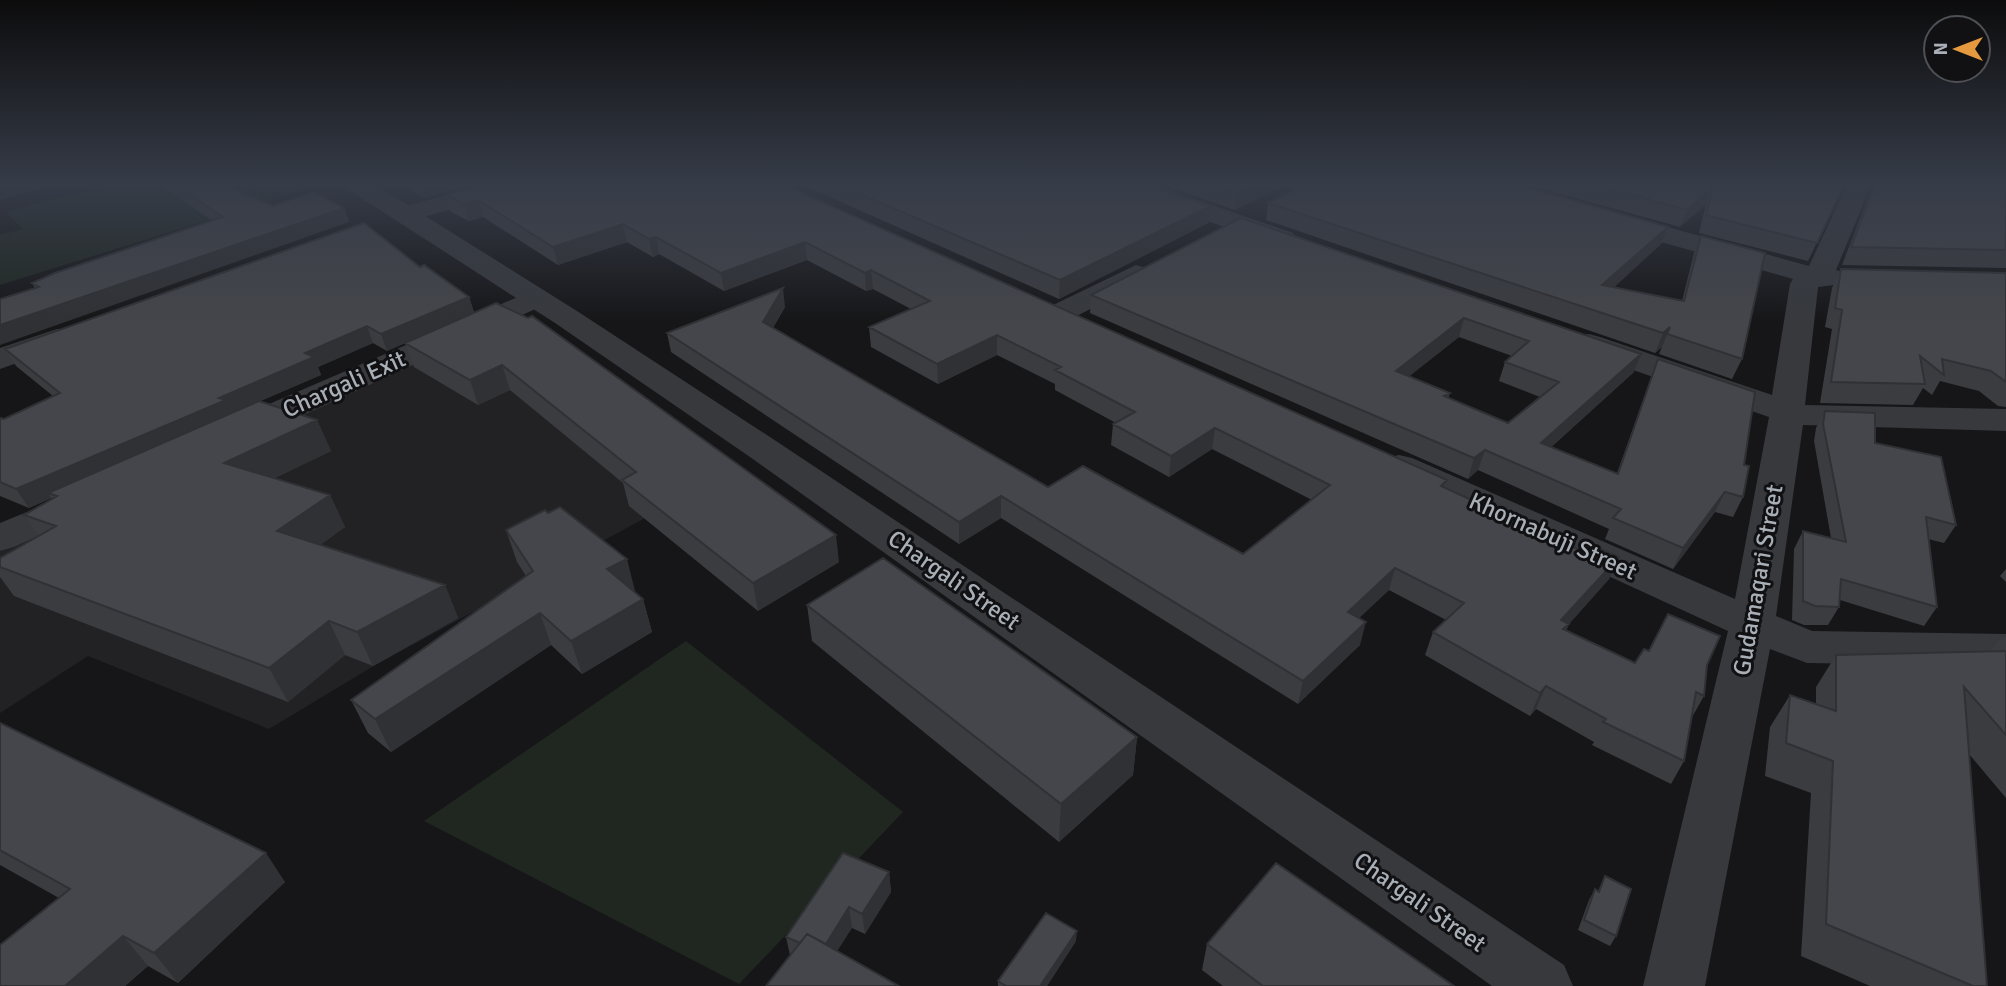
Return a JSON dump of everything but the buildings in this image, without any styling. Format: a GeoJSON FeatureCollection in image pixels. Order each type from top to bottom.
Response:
{"type":"FeatureCollection","features":[{"type":"Feature","properties":{"kind":"street","name":"Chargali Street"},"geometry":{"type":"LineString","coordinates":[[412,231],[566,317],[763,449],[1542,986]]}},
{"type":"Feature","properties":{"kind":"street"},"geometry":{"type":"LineString","coordinates":[[1202,240],[1221,231]]}},
{"type":"Feature","properties":{"kind":"street"},"geometry":{"type":"LineString","coordinates":[[1260,231],[1316,250]]}},
{"type":"Feature","properties":{"kind":"street"},"geometry":{"type":"LineString","coordinates":[[1651,231],[1812,276],[1858,278]]}},
{"type":"Feature","properties":{"kind":"street","name":"Gudamaqari Street"},"geometry":{"type":"LineString","coordinates":[[1674,986],[1752,625],[1787,412],[1804,284],[1823,269],[1835,231]]}},
{"type":"Feature","properties":{"kind":"street"},"geometry":{"type":"LineString","coordinates":[[1096,329],[1048,307],[1154,265]]}},
{"type":"Feature","properties":{"kind":"street","name":"Chargali Exit"},"geometry":{"type":"LineString","coordinates":[[203,447],[534,299]]}},
{"type":"Feature","properties":{"kind":"street"},"geometry":{"type":"LineString","coordinates":[[0,359],[89,327]]}},
{"type":"Feature","properties":{"kind":"street"},"geometry":{"type":"LineString","coordinates":[[1565,335],[1787,412],[1814,417],[2006,420]]}},
{"type":"Feature","properties":{"kind":"street","name":"Khornabuji Street"},"geometry":{"type":"LineString","coordinates":[[1365,451],[1752,625],[1807,647],[2006,650]]}},
{"type":"Feature","properties":{"kind":"street"},"geometry":{"type":"LineString","coordinates":[[0,538],[102,492]]}},
{"type":"Feature","properties":{"kind":"shaded area"},"geometry":{"type":"Polygon","coordinates":[[[15,231],[173,231],[0,285],[0,235],[15,231]]]}},
{"type":"Feature","properties":{"kind":"shaded area"},"geometry":{"type":"Polygon","coordinates":[[[509,315],[524,315],[733,470],[372,667],[269,729],[88,656],[0,713],[0,543],[509,315]]]}},
{"type":"Feature","properties":{"kind":"shaded area"},"geometry":{"type":"Polygon","coordinates":[[[686,641],[903,812],[739,984],[424,821],[686,641]]]}}]}
